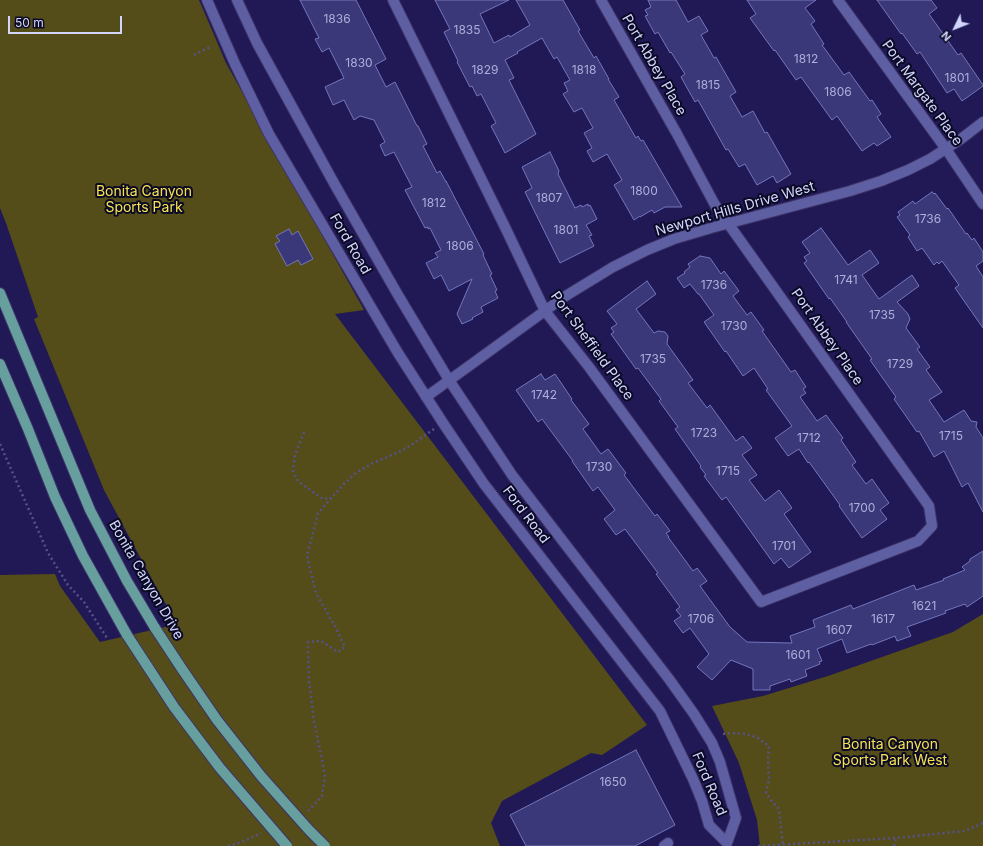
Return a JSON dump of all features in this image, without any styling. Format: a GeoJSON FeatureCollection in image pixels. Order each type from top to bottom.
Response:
{"type":"FeatureCollection","features":[{"type":"Feature","properties":{"kind":"main road","name":"Bonita Canyon Drive"},"geometry":{"type":"LineString","coordinates":[[0,293],[90,510],[127,581],[155,628],[217,720],[261,776],[325,846]]}},
{"type":"Feature","properties":{"kind":"main road"},"geometry":{"type":"LineString","coordinates":[[0,364],[55,497],[83,556],[127,635],[174,707],[220,768],[287,846]]}},
{"type":"Feature","properties":{"kind":"street","name":"Ford Road"},"geometry":{"type":"LineString","coordinates":[[207,0],[234,64],[269,134],[371,308],[426,397],[484,484],[660,711],[693,779],[702,801],[709,825],[727,843],[736,818],[720,762],[712,743],[694,714],[669,679],[512,474],[449,380],[335,185],[257,43],[237,0]]}},
{"type":"Feature","properties":{"kind":"street","name":"Port Sheffield Place"},"geometry":{"type":"LineString","coordinates":[[393,0],[545,311],[589,367],[761,602]]}},
{"type":"Feature","properties":{"kind":"street","name":"Port Abbey Place"},"geometry":{"type":"LineString","coordinates":[[601,0],[677,134],[715,205],[929,506],[932,526],[918,542],[761,602]]}},
{"type":"Feature","properties":{"kind":"street","name":"Port Margate Place"},"geometry":{"type":"LineString","coordinates":[[838,0],[946,149],[983,204]]}},
{"type":"Feature","properties":{"kind":"street","name":"Newport Hills Drive West"},"geometry":{"type":"LineString","coordinates":[[426,397],[564,297],[613,267],[647,250],[674,239],[728,223],[866,186],[908,170],[930,159],[961,139],[983,122]]}},
{"type":"Feature","properties":{"kind":"path"},"geometry":{"type":"LineString","coordinates":[[194,55],[212,46]]}},
{"type":"Feature","properties":{"kind":"path"},"geometry":{"type":"LineString","coordinates":[[302,814],[309,810],[322,796],[325,775],[313,714],[309,681],[308,642],[321,640],[338,652],[345,647],[316,592],[307,556],[318,513],[357,472],[373,463],[401,451],[431,431]]}},
{"type":"Feature","properties":{"kind":"path"},"geometry":{"type":"LineString","coordinates":[[304,432],[295,455],[293,471],[298,481],[314,493],[323,499],[331,498]]}},
{"type":"Feature","properties":{"kind":"path"},"geometry":{"type":"LineString","coordinates":[[0,444],[48,553],[68,585],[84,602],[107,638]]}},
{"type":"Feature","properties":{"kind":"path"},"geometry":{"type":"LineString","coordinates":[[723,734],[746,734],[758,738],[769,746],[769,779],[766,793],[779,809],[783,845]]}},
{"type":"Feature","properties":{"kind":"path"},"geometry":{"type":"LineString","coordinates":[[758,846],[896,838],[965,831],[983,823]]}},
{"type":"Feature","properties":{"kind":"path"},"geometry":{"type":"LineString","coordinates":[[228,846],[266,830]]}},
{"type":"Feature","properties":{"kind":"path"},"geometry":{"type":"LineString","coordinates":[[894,846],[896,838]]}},
{"type":"Feature","properties":{"kind":"green space","name":"Bonita Canyon Sports Park"},"geometry":{"type":"Polygon","coordinates":[[[0,0],[199,0],[226,63],[364,310],[335,314],[647,725],[602,755],[591,753],[502,801],[491,823],[500,846],[0,846],[0,575],[55,574],[60,586],[100,642],[178,624],[161,596],[104,490],[34,319],[38,317],[0,208],[0,0]]]}},
{"type":"Feature","properties":{"kind":"green space","name":"Bonita Canyon Sports Park West"},"geometry":{"type":"Polygon","coordinates":[[[983,614],[983,846],[760,846],[757,820],[739,763],[712,706],[763,696],[828,676],[953,632],[983,614]]]}},
{"type":"Feature","properties":{"kind":"building"},"geometry":{"type":"Polygon","coordinates":[[[300,0],[356,0],[386,59],[375,65],[386,87],[395,82],[427,144],[423,146],[437,173],[440,171],[446,181],[484,254],[483,255],[492,274],[490,275],[497,290],[495,291],[498,298],[481,307],[483,312],[472,318],[473,319],[462,324],[457,314],[472,279],[449,291],[441,275],[434,279],[426,263],[438,257],[435,253],[441,250],[430,228],[425,228],[405,190],[412,187],[394,152],[385,156],[380,145],[385,142],[374,120],[360,116],[354,120],[344,100],[333,105],[325,87],[344,78],[329,48],[322,52],[315,39],[319,38],[300,0]]]}},
{"type":"Feature","properties":{"kind":"building"},"geometry":{"type":"Polygon","coordinates":[[[435,0],[509,0],[480,14],[494,43],[509,35],[510,37],[530,25],[516,0],[563,0],[580,30],[578,31],[594,58],[596,56],[619,97],[614,100],[636,138],[638,136],[641,141],[643,140],[682,207],[665,207],[654,213],[652,210],[634,220],[614,185],[622,180],[607,154],[593,162],[587,151],[592,148],[584,133],[593,128],[582,108],[574,112],[563,94],[568,91],[564,83],[570,80],[557,57],[554,59],[542,38],[505,60],[514,78],[509,80],[536,134],[505,153],[491,126],[496,123],[481,94],[477,96],[472,86],[470,87],[457,62],[458,61],[444,32],[450,29],[435,0]]]}},
{"type":"Feature","properties":{"kind":"building"},"geometry":{"type":"Polygon","coordinates":[[[648,0],[676,0],[688,22],[699,16],[708,31],[701,35],[714,58],[716,57],[736,92],[730,96],[742,117],[753,111],[791,174],[777,183],[773,176],[757,185],[745,164],[739,167],[728,149],[726,150],[698,100],[695,102],[681,77],[685,74],[671,52],[670,53],[658,32],[655,34],[645,16],[648,15],[645,10],[651,7],[648,0]]]}},
{"type":"Feature","properties":{"kind":"building"},"geometry":{"type":"Polygon","coordinates":[[[747,0],[816,0],[805,8],[815,21],[811,24],[824,44],[822,45],[844,75],[849,72],[870,101],[872,100],[881,114],[877,117],[891,137],[877,146],[874,143],[862,151],[837,116],[832,120],[801,77],[796,80],[750,18],[756,14],[747,0]]]}},
{"type":"Feature","properties":{"kind":"building"},"geometry":{"type":"Polygon","coordinates":[[[877,0],[931,0],[937,8],[929,14],[958,55],[961,53],[983,86],[962,101],[954,89],[947,93],[920,52],[917,54],[877,0]]]}},
{"type":"Feature","properties":{"kind":"building"},"geometry":{"type":"Polygon","coordinates":[[[550,152],[559,171],[558,174],[575,208],[581,205],[582,207],[588,204],[588,206],[590,205],[597,219],[586,225],[592,235],[589,236],[594,246],[560,263],[525,192],[532,188],[522,167],[550,152]]]}},
{"type":"Feature","properties":{"kind":"building"},"geometry":{"type":"Polygon","coordinates":[[[932,192],[934,194],[935,193],[947,209],[948,208],[966,234],[967,233],[972,240],[974,238],[983,252],[983,261],[976,266],[983,277],[983,328],[955,288],[959,285],[942,261],[939,264],[937,262],[934,265],[922,248],[917,251],[908,237],[910,235],[897,217],[900,215],[898,212],[913,201],[915,204],[932,192]]]}},
{"type":"Feature","properties":{"kind":"building"},"geometry":{"type":"Polygon","coordinates":[[[821,228],[848,265],[870,250],[879,263],[862,275],[879,299],[912,275],[919,286],[897,302],[908,314],[910,319],[906,328],[920,347],[917,349],[930,367],[926,370],[942,392],[929,400],[944,422],[964,410],[971,421],[977,422],[976,427],[983,438],[983,512],[968,483],[962,487],[944,451],[934,457],[919,431],[917,432],[894,399],[896,397],[870,360],[872,359],[804,263],[807,261],[804,257],[810,253],[802,242],[821,228]]]}},
{"type":"Feature","properties":{"kind":"building"},"geometry":{"type":"Polygon","coordinates":[[[289,229],[292,235],[298,231],[313,259],[301,265],[298,260],[287,266],[275,244],[280,241],[276,236],[289,229]]]}},
{"type":"Feature","properties":{"kind":"building"},"geometry":{"type":"Polygon","coordinates":[[[700,256],[710,258],[721,274],[724,271],[739,291],[733,296],[747,315],[751,312],[764,330],[762,331],[791,372],[795,370],[806,387],[803,389],[806,393],[800,397],[817,421],[826,415],[843,438],[841,440],[856,462],[852,465],[866,484],[872,479],[889,503],[880,510],[887,519],[862,538],[799,449],[788,456],[775,438],[792,426],[766,390],[768,389],[754,368],[743,376],[704,322],[714,315],[690,284],[684,288],[677,278],[685,273],[684,272],[690,267],[688,264],[700,256]]]}},
{"type":"Feature","properties":{"kind":"building"},"geometry":{"type":"Polygon","coordinates":[[[647,281],[656,294],[636,309],[654,333],[658,331],[665,332],[668,336],[667,344],[693,380],[688,383],[707,408],[710,405],[736,441],[743,436],[752,448],[742,455],[757,475],[749,480],[765,501],[779,490],[792,508],[784,514],[811,552],[789,568],[781,558],[774,564],[726,497],[722,500],[704,476],[706,475],[700,467],[701,466],[675,429],[678,427],[659,401],[661,399],[638,368],[636,369],[611,334],[614,332],[611,328],[617,324],[607,311],[647,281]]]}},
{"type":"Feature","properties":{"kind":"building"},"geometry":{"type":"Polygon","coordinates":[[[541,374],[545,380],[555,374],[572,399],[571,400],[589,424],[583,429],[601,454],[608,449],[626,473],[624,475],[655,516],[657,514],[670,531],[666,533],[668,537],[693,571],[697,568],[707,581],[700,586],[730,627],[747,642],[792,643],[790,636],[815,627],[813,620],[851,605],[853,609],[914,585],[916,590],[944,580],[943,579],[965,570],[962,567],[970,561],[970,559],[983,551],[983,596],[967,607],[965,604],[945,611],[946,613],[907,627],[911,636],[897,641],[895,636],[847,653],[842,639],[817,649],[822,661],[819,662],[820,664],[805,670],[807,676],[791,682],[790,679],[770,686],[770,690],[753,690],[753,669],[731,660],[712,680],[697,667],[709,654],[690,628],[683,633],[674,621],[681,616],[676,610],[680,607],[656,574],[658,573],[625,529],[616,535],[604,519],[615,510],[598,487],[593,491],[542,419],[538,422],[516,390],[541,374]]]}},
{"type":"Feature","properties":{"kind":"building"},"geometry":{"type":"Polygon","coordinates":[[[636,750],[675,825],[635,846],[526,846],[510,815],[636,750]]]}}]}
